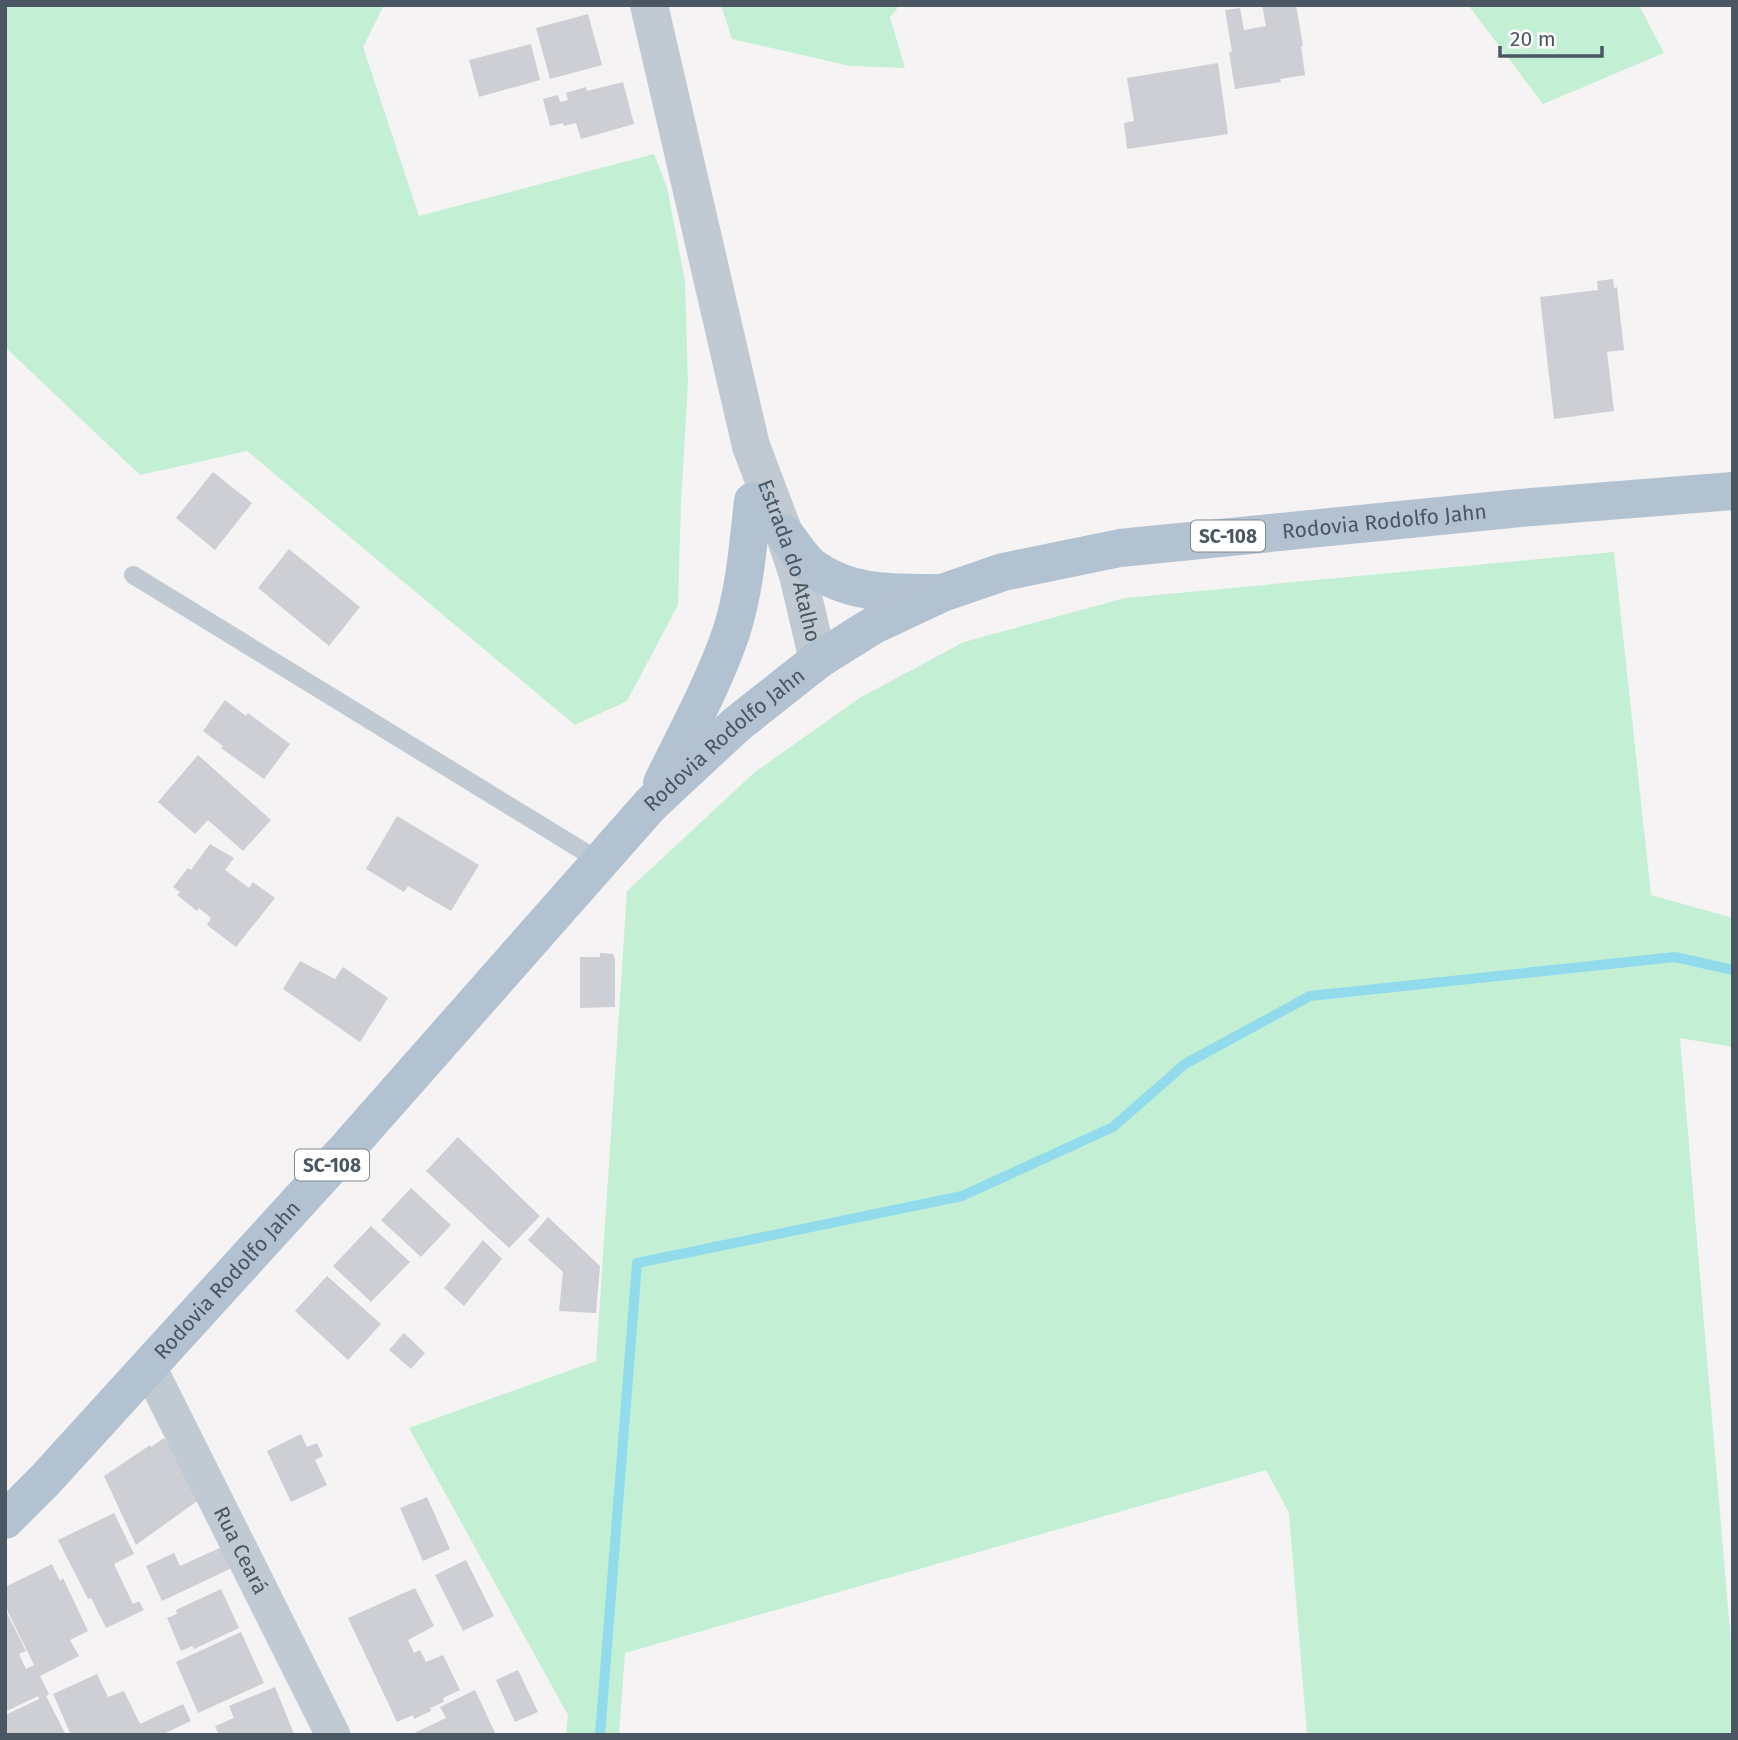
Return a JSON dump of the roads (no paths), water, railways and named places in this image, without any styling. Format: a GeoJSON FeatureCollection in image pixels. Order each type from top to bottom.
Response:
{"type":"FeatureCollection","features":[{"type":"Feature","properties":{"kind":"main road","name":"Rodovia Rodolfo Jahn"},"geometry":{"type":"LineString","coordinates":[[5,1520],[149,1367],[651,804],[737,724],[818,660],[874,625],[942,593],[1003,572],[1120,548],[1520,508],[1733,491]]}},
{"type":"Feature","properties":{"kind":"main road"},"geometry":{"type":"LineString","coordinates":[[651,804],[712,681],[731,631],[743,582],[753,501]]}},
{"type":"Feature","properties":{"kind":"main road"},"geometry":{"type":"LineString","coordinates":[[784,533],[811,566],[843,585],[882,593],[942,593]]}},
{"type":"Feature","properties":{"kind":"street","name":"Estrada do Atalho"},"geometry":{"type":"LineString","coordinates":[[649,5],[751,446],[784,533],[818,660]]}},
{"type":"Feature","properties":{"kind":"street","name":"Estrada do Atalho"},"geometry":{"type":"LineString","coordinates":[[751,446],[753,501],[763,553],[779,598],[818,660]]}},
{"type":"Feature","properties":{"kind":"street","name":"Rua Ceará"},"geometry":{"type":"LineString","coordinates":[[149,1367],[333,1735]]}},
{"type":"Feature","properties":{"kind":"lane"},"geometry":{"type":"LineString","coordinates":[[133,575],[601,862]]}},
{"type":"Feature","properties":{"kind":"waterway"},"geometry":{"type":"LineString","coordinates":[[600,1735],[637,1263],[962,1196],[1113,1127],[1185,1064],[1310,996],[1675,957],[1733,970]]}}]}
